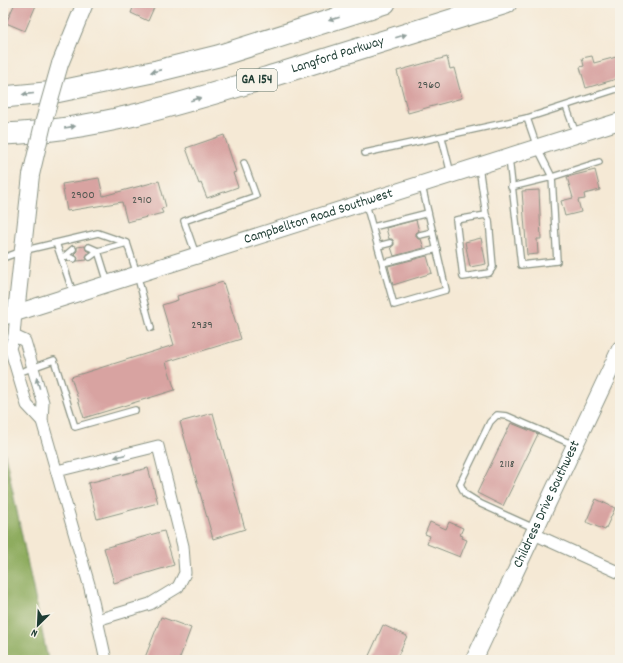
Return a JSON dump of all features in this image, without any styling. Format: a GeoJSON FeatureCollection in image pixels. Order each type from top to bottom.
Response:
{"type":"FeatureCollection","features":[{"type":"Feature","properties":{"kind":"highway","name":"GA 154"},"geometry":{"type":"LineString","coordinates":[[3,96],[56,92],[157,71],[218,56],[385,3]]}},
{"type":"Feature","properties":{"kind":"highway","name":"Langford Parkway"},"geometry":{"type":"LineString","coordinates":[[3,134],[19,134],[99,123],[182,103],[506,3]]}},
{"type":"Feature","properties":{"kind":"street"},"geometry":{"type":"LineString","coordinates":[[42,421],[27,405],[10,348],[14,336],[9,315],[22,251],[31,175],[43,124],[60,64],[86,3]]}},
{"type":"Feature","properties":{"kind":"street","name":"Campbellton Road Southwest"},"geometry":{"type":"LineString","coordinates":[[9,315],[576,134],[617,123]]}},
{"type":"Feature","properties":{"kind":"street"},"geometry":{"type":"LineString","coordinates":[[14,336],[25,341],[43,402],[42,421],[90,588],[106,660]]}},
{"type":"Feature","properties":{"kind":"street","name":"Childress Drive Southwest"},"geometry":{"type":"LineString","coordinates":[[474,660],[620,349]]}},
{"type":"Feature","properties":{"kind":"street"},"geometry":{"type":"LineString","coordinates":[[57,471],[158,446],[183,546],[185,573],[178,587],[150,604],[97,620]]}},
{"type":"Feature","properties":{"kind":"street"},"geometry":{"type":"LineString","coordinates":[[535,531],[620,573]]}},
{"type":"Feature","properties":{"kind":"lane"},"geometry":{"type":"LineString","coordinates":[[365,153],[442,138],[528,118],[620,88]]}},
{"type":"Feature","properties":{"kind":"lane"},"geometry":{"type":"LineString","coordinates":[[566,106],[576,134]]}},
{"type":"Feature","properties":{"kind":"lane"},"geometry":{"type":"LineString","coordinates":[[509,156],[520,265],[557,261],[552,177],[537,147],[528,118]]}},
{"type":"Feature","properties":{"kind":"lane"},"geometry":{"type":"LineString","coordinates":[[442,138],[451,174]]}},
{"type":"Feature","properties":{"kind":"lane"},"geometry":{"type":"LineString","coordinates":[[511,187],[552,177],[599,162]]}},
{"type":"Feature","properties":{"kind":"lane"},"geometry":{"type":"LineString","coordinates":[[196,255],[184,221],[256,196],[244,163]]}},
{"type":"Feature","properties":{"kind":"lane"},"geometry":{"type":"LineString","coordinates":[[479,165],[488,220],[493,268],[489,273],[463,277],[456,220],[486,215]]}},
{"type":"Feature","properties":{"kind":"lane"},"geometry":{"type":"LineString","coordinates":[[366,201],[394,305],[446,290],[422,184]]}},
{"type":"Feature","properties":{"kind":"lane"},"geometry":{"type":"LineString","coordinates":[[373,227],[428,213]]}},
{"type":"Feature","properties":{"kind":"lane"},"geometry":{"type":"LineString","coordinates":[[420,235],[433,232]]}},
{"type":"Feature","properties":{"kind":"lane"},"geometry":{"type":"LineString","coordinates":[[3,258],[22,251],[98,233],[127,243]]}},
{"type":"Feature","properties":{"kind":"lane"},"geometry":{"type":"LineString","coordinates":[[56,243],[63,256],[73,294]]}},
{"type":"Feature","properties":{"kind":"lane"},"geometry":{"type":"LineString","coordinates":[[90,257],[98,250],[127,243]]}},
{"type":"Feature","properties":{"kind":"lane"},"geometry":{"type":"LineString","coordinates":[[127,243],[137,274],[151,328]]}},
{"type":"Feature","properties":{"kind":"lane"},"geometry":{"type":"LineString","coordinates":[[378,246],[390,243]]}},
{"type":"Feature","properties":{"kind":"lane"},"geometry":{"type":"LineString","coordinates":[[89,247],[98,250]]}},
{"type":"Feature","properties":{"kind":"lane"},"geometry":{"type":"LineString","coordinates":[[63,256],[73,249]]}},
{"type":"Feature","properties":{"kind":"lane"},"geometry":{"type":"LineString","coordinates":[[98,250],[109,283]]}},
{"type":"Feature","properties":{"kind":"lane"},"geometry":{"type":"LineString","coordinates":[[383,263],[437,250]]}},
{"type":"Feature","properties":{"kind":"lane"},"geometry":{"type":"LineString","coordinates":[[63,256],[74,259]]}},
{"type":"Feature","properties":{"kind":"lane"},"geometry":{"type":"LineString","coordinates":[[18,373],[54,360],[75,427],[135,410]]}},
{"type":"Feature","properties":{"kind":"lane"},"geometry":{"type":"LineString","coordinates":[[535,531],[481,504],[465,494],[460,484],[490,422],[497,415],[507,416],[575,446]]}},
{"type":"Feature","properties":{"kind":"green space"},"geometry":{"type":"Polygon","coordinates":[[[3,445],[6,459],[48,660],[3,660],[3,445]]]}},
{"type":"Feature","properties":{"kind":"building"},"geometry":{"type":"Polygon","coordinates":[[[15,3],[37,3],[25,31],[6,23],[15,3]]]}},
{"type":"Feature","properties":{"kind":"building"},"geometry":{"type":"Polygon","coordinates":[[[135,3],[156,3],[148,21],[131,13],[135,3]]]}},
{"type":"Feature","properties":{"kind":"building"},"geometry":{"type":"Polygon","coordinates":[[[592,56],[594,63],[620,56],[620,78],[586,88],[580,67],[584,66],[582,58],[592,56]]]}},
{"type":"Feature","properties":{"kind":"building"},"geometry":{"type":"Polygon","coordinates":[[[447,57],[450,69],[454,68],[462,98],[408,113],[397,71],[447,57]]]}},
{"type":"Feature","properties":{"kind":"building"},"geometry":{"type":"Polygon","coordinates":[[[224,135],[236,172],[233,173],[238,187],[207,198],[201,183],[199,184],[186,148],[224,135]]]}},
{"type":"Feature","properties":{"kind":"building"},"geometry":{"type":"Polygon","coordinates":[[[595,170],[600,190],[584,194],[585,199],[578,200],[581,212],[565,216],[561,201],[573,198],[567,177],[595,170]]]}},
{"type":"Feature","properties":{"kind":"building"},"geometry":{"type":"Polygon","coordinates":[[[99,178],[103,196],[159,181],[166,207],[161,209],[163,213],[127,222],[122,202],[67,211],[62,184],[99,178]]]}},
{"type":"Feature","properties":{"kind":"building"},"geometry":{"type":"Polygon","coordinates":[[[539,190],[541,239],[537,239],[538,254],[527,255],[522,191],[539,190]]]}},
{"type":"Feature","properties":{"kind":"building"},"geometry":{"type":"Polygon","coordinates":[[[416,220],[419,231],[416,233],[416,236],[418,239],[421,239],[424,248],[394,256],[391,247],[394,245],[394,242],[392,239],[389,239],[386,228],[416,220]]]}},
{"type":"Feature","properties":{"kind":"building"},"geometry":{"type":"Polygon","coordinates":[[[481,238],[486,264],[470,267],[465,242],[481,238]]]}},
{"type":"Feature","properties":{"kind":"building"},"geometry":{"type":"Polygon","coordinates":[[[85,246],[86,250],[89,252],[86,256],[87,260],[77,261],[78,258],[74,254],[77,251],[77,247],[85,246]]]}},
{"type":"Feature","properties":{"kind":"building"},"geometry":{"type":"Polygon","coordinates":[[[427,256],[432,273],[393,285],[388,266],[427,256]]]}},
{"type":"Feature","properties":{"kind":"building"},"geometry":{"type":"Polygon","coordinates":[[[223,282],[241,339],[166,362],[175,390],[84,418],[71,377],[174,345],[162,305],[178,300],[177,296],[223,282]]]}},
{"type":"Feature","properties":{"kind":"building"},"geometry":{"type":"Polygon","coordinates":[[[213,413],[245,529],[213,539],[180,422],[213,413]]]}},
{"type":"Feature","properties":{"kind":"building"},"geometry":{"type":"Polygon","coordinates":[[[511,423],[538,434],[503,506],[477,493],[511,423]]]}},
{"type":"Feature","properties":{"kind":"building"},"geometry":{"type":"Polygon","coordinates":[[[148,468],[158,503],[97,519],[88,483],[148,468]]]}},
{"type":"Feature","properties":{"kind":"building"},"geometry":{"type":"Polygon","coordinates":[[[596,499],[615,508],[605,530],[586,522],[596,499]]]}},
{"type":"Feature","properties":{"kind":"building"},"geometry":{"type":"Polygon","coordinates":[[[430,522],[446,529],[449,522],[463,528],[460,535],[463,536],[462,538],[467,540],[460,557],[427,544],[430,536],[425,534],[430,522]]]}},
{"type":"Feature","properties":{"kind":"building"},"geometry":{"type":"Polygon","coordinates":[[[164,531],[174,565],[114,583],[104,548],[164,531]]]}},
{"type":"Feature","properties":{"kind":"building"},"geometry":{"type":"Polygon","coordinates":[[[161,617],[191,628],[179,660],[144,660],[161,617]]]}},
{"type":"Feature","properties":{"kind":"building"},"geometry":{"type":"Polygon","coordinates":[[[383,625],[407,636],[396,660],[367,660],[383,625]]]}}]}
